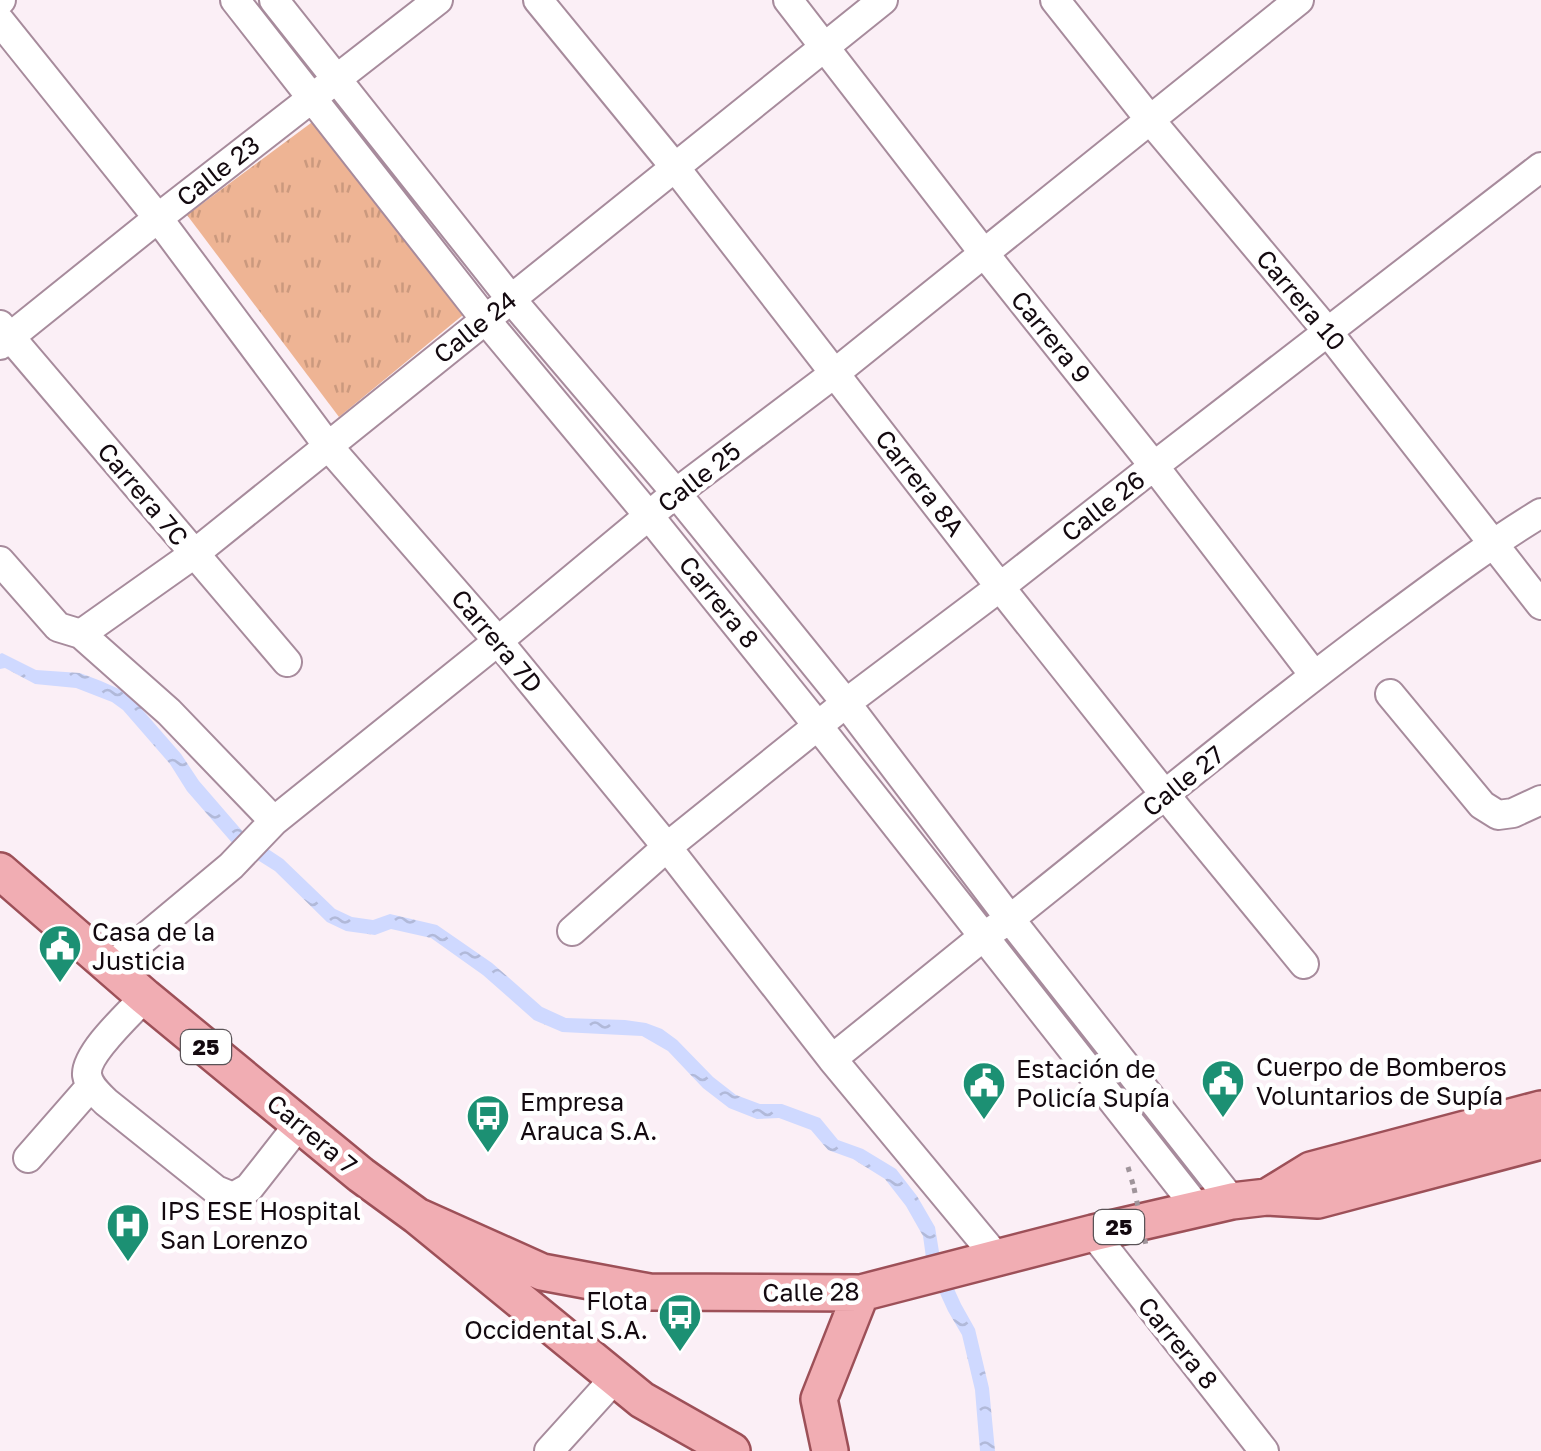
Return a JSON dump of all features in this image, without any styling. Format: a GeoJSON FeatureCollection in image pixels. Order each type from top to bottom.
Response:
{"type":"FeatureCollection","features":[{"type":"Feature","properties":{"kind":"main road","name":"Carrera 7"},"geometry":{"type":"LineString","coordinates":[[0,871],[144,997],[642,1400],[732,1451]]}},
{"type":"Feature","properties":{"kind":"main road","name":"Calle 28"},"geometry":{"type":"LineString","coordinates":[[1267,1197],[1311,1170],[1541,1109]]}},
{"type":"Feature","properties":{"kind":"main road","name":"Calle 28"},"geometry":{"type":"LineString","coordinates":[[417,1216],[542,1272],[648,1292],[862,1293],[1215,1205],[1267,1197],[1318,1200],[1541,1141]]}},
{"type":"Feature","properties":{"kind":"main road"},"geometry":{"type":"LineString","coordinates":[[830,1451],[819,1399],[862,1293]]}},
{"type":"Feature","properties":{"kind":"street","name":"Carrera 8"},"geometry":{"type":"LineString","coordinates":[[234,0],[485,319],[649,516],[984,936],[1215,1205]]}},
{"type":"Feature","properties":{"kind":"street","name":"Carrera 8"},"geometry":{"type":"LineString","coordinates":[[274,0],[511,298],[846,703],[1010,918],[1215,1205]]}},
{"type":"Feature","properties":{"kind":"street","name":"Calle 23"},"geometry":{"type":"LineString","coordinates":[[4,336],[438,0]]}},
{"type":"Feature","properties":{"kind":"street","name":"Carrera 8A"},"geometry":{"type":"LineString","coordinates":[[538,0],[674,166],[1166,796],[1304,964]]}},
{"type":"Feature","properties":{"kind":"street","name":"Carrera 9"},"geometry":{"type":"LineString","coordinates":[[788,0],[1314,674]]}},
{"type":"Feature","properties":{"kind":"street","name":"Calle 24"},"geometry":{"type":"LineString","coordinates":[[69,631],[194,554],[884,0]]}},
{"type":"Feature","properties":{"kind":"street","name":"Carrera 10"},"geometry":{"type":"LineString","coordinates":[[1055,0],[1328,332],[1541,605]]}},
{"type":"Feature","properties":{"kind":"street","name":"Calle 25"},"geometry":{"type":"LineString","coordinates":[[110,967],[232,866],[269,826],[676,493],[835,372],[1300,0]]}},
{"type":"Feature","properties":{"kind":"street","name":"Carrera 7D"},"geometry":{"type":"LineString","coordinates":[[0,21],[158,218],[328,446],[498,641],[667,847],[985,1262]]}},
{"type":"Feature","properties":{"kind":"street","name":"Calle 26"},"geometry":{"type":"LineString","coordinates":[[572,930],[667,847],[846,703],[1541,167]]}},
{"type":"Feature","properties":{"kind":"street","name":"Carrera 7C"},"geometry":{"type":"LineString","coordinates":[[4,336],[286,662]]}},
{"type":"Feature","properties":{"kind":"street","name":"Calle 27"},"geometry":{"type":"LineString","coordinates":[[832,1058],[1166,796],[1314,674],[1492,542],[1541,512]]}},
{"type":"Feature","properties":{"kind":"street"},"geometry":{"type":"LineString","coordinates":[[0,561],[69,631],[169,712],[269,826]]}},
{"type":"Feature","properties":{"kind":"street"},"geometry":{"type":"LineString","coordinates":[[1390,694],[1482,805],[1498,814],[1513,813],[1541,800]]}},
{"type":"Feature","properties":{"kind":"street"},"geometry":{"type":"LineString","coordinates":[[144,997],[92,1056],[86,1071],[91,1086],[106,1102],[216,1190],[233,1197],[249,1188],[300,1123]]}},
{"type":"Feature","properties":{"kind":"street"},"geometry":{"type":"LineString","coordinates":[[28,1158],[91,1086]]}},
{"type":"Feature","properties":{"kind":"street","name":"Carrera 8"},"geometry":{"type":"LineString","coordinates":[[1093,1233],[1264,1451]]}},
{"type":"Feature","properties":{"kind":"street"},"geometry":{"type":"LineString","coordinates":[[549,1451],[615,1378]]}},
{"type":"Feature","properties":{"kind":"path"},"geometry":{"type":"LineString","coordinates":[[1134,1188],[1147,1250]]}},
{"type":"Feature","properties":{"kind":"green space"},"geometry":{"type":"Polygon","coordinates":[[[315,120],[463,315],[339,417],[187,215],[315,120]]]}},
{"type":"Feature","properties":{"kind":"water"},"geometry":{"type":"Polygon","coordinates":[[[2,653],[36,670],[80,673],[133,699],[244,833],[283,859],[335,909],[352,917],[373,920],[390,914],[437,925],[492,963],[542,1007],[566,1018],[625,1020],[662,1029],[736,1095],[760,1104],[782,1104],[820,1118],[838,1140],[863,1149],[896,1169],[935,1227],[940,1258],[975,1329],[989,1388],[995,1451],[980,1451],[975,1390],[962,1335],[927,1265],[923,1236],[885,1179],[853,1159],[828,1150],[811,1130],[779,1118],[757,1119],[729,1108],[703,1088],[668,1051],[642,1036],[562,1032],[534,1020],[483,975],[431,938],[391,929],[375,935],[346,931],[327,922],[275,871],[234,845],[123,710],[76,688],[35,684],[0,669],[2,653]]]}},
{"type":"Feature","properties":{"kind":"place","name":"Casa de la Justicia"},"geometry":{"type":"Point","coordinates":[60,984]}},
{"type":"Feature","properties":{"kind":"place","name":"Cuerpo de Bomberos Voluntarios de Supía"},"geometry":{"type":"Point","coordinates":[1223,1119]}},
{"type":"Feature","properties":{"kind":"place","name":"Estación de Policía Supía"},"geometry":{"type":"Point","coordinates":[984,1121]}},
{"type":"Feature","properties":{"kind":"place","name":"Empresa Arauca S.A."},"geometry":{"type":"Point","coordinates":[488,1154]}},
{"type":"Feature","properties":{"kind":"place","name":"IPS ESE Hospital San Lorenzo"},"geometry":{"type":"Point","coordinates":[128,1263]}},
{"type":"Feature","properties":{"kind":"place","name":"Flota Occidental S.A."},"geometry":{"type":"Point","coordinates":[680,1353]}}]}
